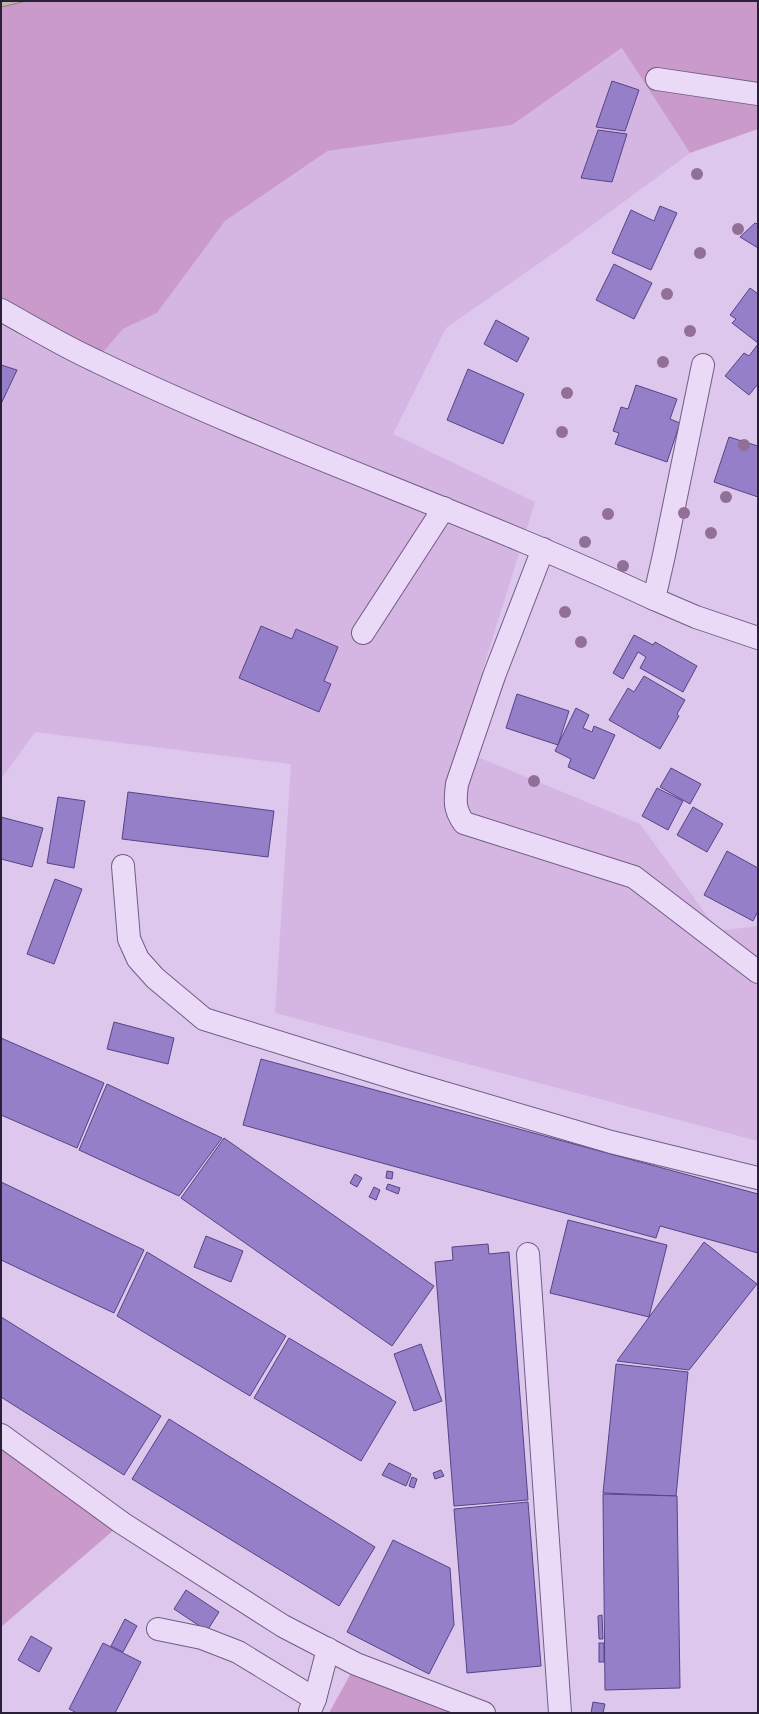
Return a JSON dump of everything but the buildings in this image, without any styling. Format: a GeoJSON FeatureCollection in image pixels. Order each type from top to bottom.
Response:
{"type":"FeatureCollection","features":[{"type":"Feature","properties":{"kind":"street"},"geometry":{"type":"LineString","coordinates":[[657,79],[758,94]]}},
{"type":"Feature","properties":{"kind":"street"},"geometry":{"type":"LineString","coordinates":[[1,310],[94,361],[191,404],[337,467],[444,508],[543,549],[696,617],[758,638]]}},
{"type":"Feature","properties":{"kind":"street"},"geometry":{"type":"LineString","coordinates":[[654,599],[703,365]]}},
{"type":"Feature","properties":{"kind":"street"},"geometry":{"type":"LineString","coordinates":[[362,633],[386,599],[444,508]]}},
{"type":"Feature","properties":{"kind":"street"},"geometry":{"type":"LineString","coordinates":[[543,549],[494,676],[457,784],[455,798],[457,812],[464,823],[634,877],[758,972]]}},
{"type":"Feature","properties":{"kind":"street"},"geometry":{"type":"LineString","coordinates":[[123,866],[129,939],[138,959],[155,978],[204,1019],[407,1082],[611,1142],[758,1178]]}},
{"type":"Feature","properties":{"kind":"street"},"geometry":{"type":"LineString","coordinates":[[528,1254],[560,1713]]}},
{"type":"Feature","properties":{"kind":"street"},"geometry":{"type":"LineString","coordinates":[[1,1435],[122,1523],[283,1626],[356,1664],[484,1713]]}},
{"type":"Feature","properties":{"kind":"street"},"geometry":{"type":"LineString","coordinates":[[158,1630],[202,1638],[238,1652],[312,1706],[328,1649]]}},
{"type":"Feature","properties":{"kind":"shaded area"},"geometry":{"type":"Polygon","coordinates":[[[1,1],[758,1],[758,129],[690,153],[622,48],[512,125],[328,151],[225,221],[157,313],[123,329],[98,358],[1,304],[1,1]]]}},
{"type":"Feature","properties":{"kind":"shaded area"},"geometry":{"type":"Polygon","coordinates":[[[1,1],[27,1],[1,7],[1,1]]]}},
{"type":"Feature","properties":{"kind":"shaded area"},"geometry":{"type":"Polygon","coordinates":[[[623,48],[690,153],[561,248],[446,328],[393,434],[535,502],[458,749],[640,824],[718,931],[758,926],[758,1141],[275,1013],[291,764],[35,732],[1,779],[1,308],[98,358],[123,329],[157,313],[225,221],[329,151],[512,125],[623,48]]]}},
{"type":"Feature","properties":{"kind":"shaded area"},"geometry":{"type":"Polygon","coordinates":[[[1,1435],[122,1523],[1,1627],[1,1435]]]}},
{"type":"Feature","properties":{"kind":"shaded area"},"geometry":{"type":"Polygon","coordinates":[[[356,1664],[482,1713],[329,1713],[356,1664]]]}}]}
